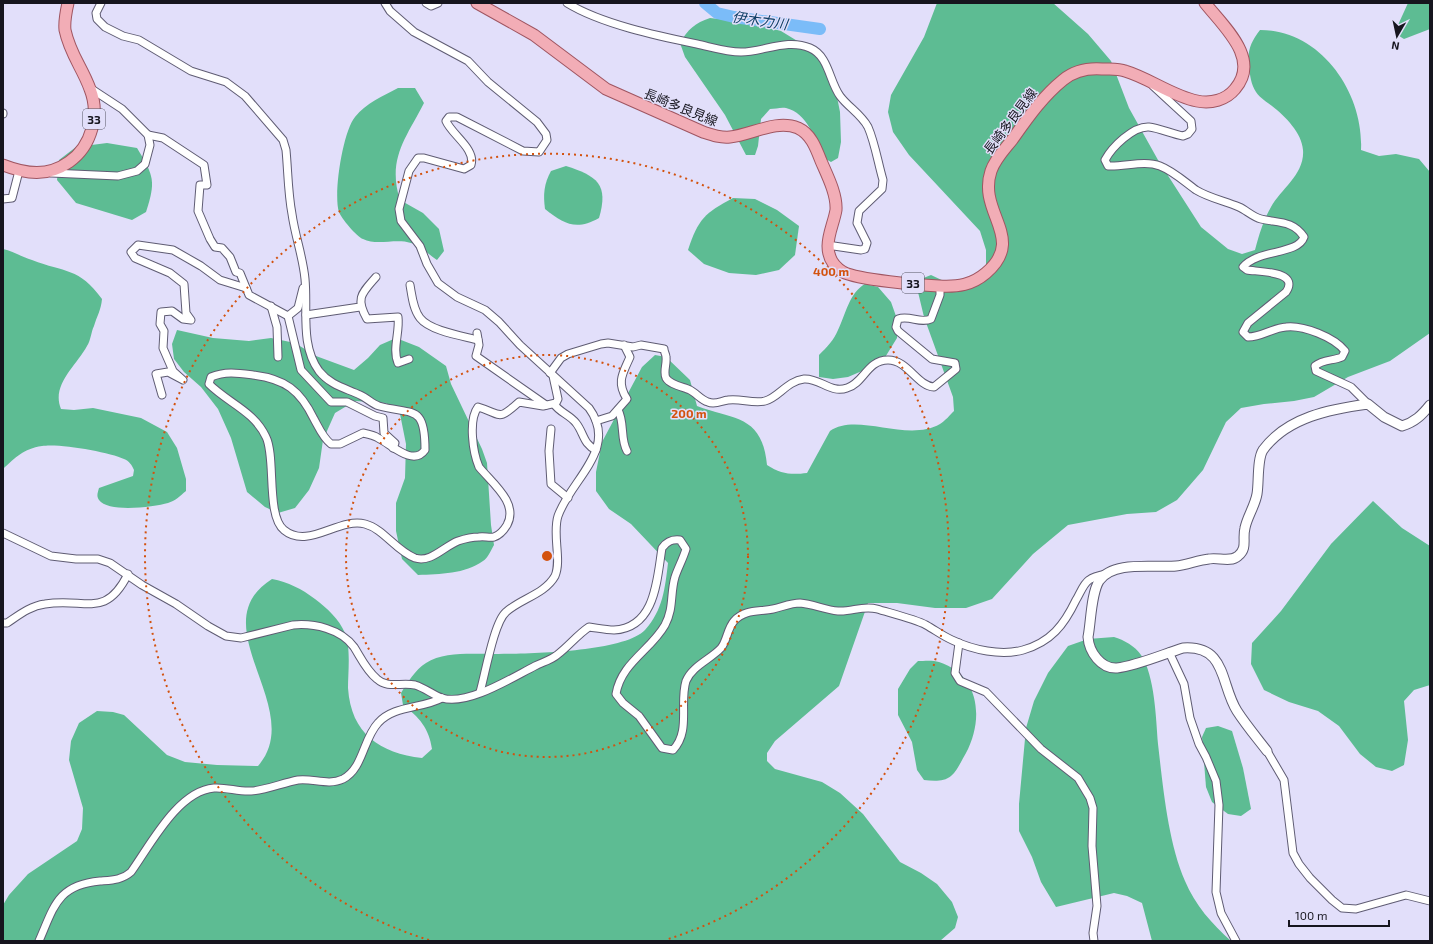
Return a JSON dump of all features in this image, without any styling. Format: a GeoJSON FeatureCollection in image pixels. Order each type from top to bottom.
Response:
{"type":"FeatureCollection","features":[{"type":"Feature","properties":{"kind":"main road","name":"33"},"geometry":{"type":"LineString","coordinates":[[3,165],[19,171],[44,173],[63,167],[72,160],[82,150],[89,138],[94,124],[90,88],[74,58],[69,44],[65,28],[65,17],[68,3]]}},
{"type":"Feature","properties":{"kind":"main road","name":"長崎多良見線"},"geometry":{"type":"LineString","coordinates":[[477,3],[534,34],[606,89],[702,132],[718,137],[731,137],[780,126],[792,127],[806,133],[818,154],[833,194],[836,207],[827,245],[829,258],[834,265],[845,273],[940,286],[965,286],[978,280],[988,272],[1000,258],[1004,245],[1003,236],[989,199],[991,171],[998,158],[1021,127],[1051,91],[1064,79],[1080,71],[1094,68],[1123,70],[1194,101],[1208,102],[1227,96],[1241,83],[1245,73],[1243,54],[1236,41],[1205,3]]}},
{"type":"Feature","properties":{"kind":"street"},"geometry":{"type":"LineString","coordinates":[[101,3],[96,13],[97,19],[106,27],[123,36],[139,40],[191,71],[226,82],[245,96],[283,140],[286,150],[292,213],[302,258],[305,280],[307,343],[310,355],[324,376],[339,387],[361,395],[377,406],[409,410],[416,415],[422,423],[425,450],[422,454],[415,457],[393,448],[377,437],[363,433],[340,444],[331,444],[320,431],[301,396],[293,388],[279,380],[238,373],[220,373],[211,377],[208,383],[218,394],[251,415],[267,438],[277,517],[283,530],[292,535],[301,537],[351,523],[365,524],[374,528],[414,557],[426,559],[460,540],[478,536],[496,536],[504,530],[508,522],[510,512],[509,504],[479,467],[476,460],[472,423],[473,413],[478,407],[502,416],[519,402],[546,405],[554,404],[558,399],[552,375],[562,358],[568,354],[601,344],[633,347],[641,345],[664,348],[666,356],[665,377],[668,381],[692,391],[708,402],[718,403],[727,400],[741,399],[759,402],[767,401],[787,386],[805,379],[816,381],[832,389],[841,390],[855,384],[865,371],[873,364],[888,360],[904,365],[928,386],[934,387],[956,369],[955,363],[932,359],[896,328],[898,319],[904,317],[926,321],[931,319],[940,295],[940,286]]}},
{"type":"Feature","properties":{"kind":"street"},"geometry":{"type":"LineString","coordinates":[[385,3],[390,11],[414,32],[468,61],[488,82],[536,122],[546,134],[547,140],[539,152],[523,151],[457,117],[449,117],[446,121],[449,129],[470,152],[472,160],[471,165],[464,169],[424,158],[418,158],[409,171],[399,209],[402,221],[420,246],[427,264],[438,283],[457,297],[485,310],[552,375],[589,408],[596,421],[599,433],[596,450],[558,517],[555,536],[557,559],[555,575],[546,586],[505,612],[499,623],[480,692]]}},
{"type":"Feature","properties":{"kind":"street"},"geometry":{"type":"LineString","coordinates":[[426,3],[431,6],[438,3]]}},
{"type":"Feature","properties":{"kind":"street"},"geometry":{"type":"LineString","coordinates":[[567,3],[587,14],[645,32],[702,45],[741,52],[790,44],[810,48],[818,53],[825,61],[840,95],[861,117],[868,128],[883,180],[882,189],[859,211],[857,223],[867,243],[865,249],[861,250],[827,245]]}},
{"type":"Feature","properties":{"kind":"street"},"geometry":{"type":"LineString","coordinates":[[1146,80],[1191,121],[1192,129],[1188,134],[1183,136],[1146,127],[1125,136],[1109,153],[1105,160],[1108,166],[1120,167],[1144,164],[1160,166],[1198,191],[1216,200],[1238,207],[1260,219],[1288,223],[1300,231],[1304,237],[1296,246],[1264,254],[1248,261],[1242,267],[1247,270],[1285,276],[1289,281],[1290,286],[1286,292],[1248,323],[1243,332],[1248,337],[1258,337],[1276,329],[1288,326],[1309,330],[1340,344],[1345,350],[1342,357],[1336,360],[1321,361],[1315,366],[1316,371],[1351,387],[1384,417],[1402,426],[1412,423],[1421,416],[1430,405]]}},
{"type":"Feature","properties":{"kind":"street"},"geometry":{"type":"LineString","coordinates":[[44,173],[110,176],[129,175],[137,171],[145,164],[150,145],[148,135],[122,109],[90,88]]}},
{"type":"Feature","properties":{"kind":"street"},"geometry":{"type":"LineString","coordinates":[[148,135],[163,138],[204,165],[207,185],[200,185],[198,211],[215,247],[222,248],[230,256],[236,272],[240,273],[249,295],[288,316],[301,370],[331,402],[347,402],[375,416],[383,418],[384,433],[395,443],[393,448]]}},
{"type":"Feature","properties":{"kind":"street"},"geometry":{"type":"LineString","coordinates":[[3,199],[12,198],[19,171]]}},
{"type":"Feature","properties":{"kind":"street"},"geometry":{"type":"LineString","coordinates":[[162,395],[156,374],[168,372],[183,380],[173,371],[163,348],[164,331],[160,324],[161,312],[172,311],[183,319],[191,320],[186,314],[184,284],[170,274],[136,258],[131,252],[138,245],[173,250],[201,266],[220,280],[246,288]]}},
{"type":"Feature","properties":{"kind":"street"},"geometry":{"type":"LineString","coordinates":[[376,277],[363,292],[360,307],[367,319],[398,317],[399,327],[395,356],[398,363],[409,359]]}},
{"type":"Feature","properties":{"kind":"street"},"geometry":{"type":"LineString","coordinates":[[288,316],[298,308],[305,280]]}},
{"type":"Feature","properties":{"kind":"street"},"geometry":{"type":"LineString","coordinates":[[410,285],[414,306],[420,318],[433,326],[478,336],[479,345],[476,356],[546,405]]}},
{"type":"Feature","properties":{"kind":"street"},"geometry":{"type":"LineString","coordinates":[[271,306],[277,327],[278,357]]}},
{"type":"Feature","properties":{"kind":"street"},"geometry":{"type":"LineString","coordinates":[[306,314],[360,307]]}},
{"type":"Feature","properties":{"kind":"street"},"geometry":{"type":"LineString","coordinates":[[596,421],[612,416],[627,398],[620,389],[622,375],[630,357],[624,345]]}},
{"type":"Feature","properties":{"kind":"street"},"geometry":{"type":"LineString","coordinates":[[554,404],[577,424],[585,441],[590,447],[596,450]]}},
{"type":"Feature","properties":{"kind":"street"},"geometry":{"type":"LineString","coordinates":[[3,533],[51,556],[76,559],[98,559],[110,563],[142,585],[176,604],[208,626],[226,636],[241,638],[301,624],[327,629],[347,639],[368,670],[384,684],[395,686],[414,685],[429,690],[442,698],[458,699],[480,692],[522,674],[551,659],[589,627],[614,630],[626,627],[635,622],[646,613],[655,596],[662,548],[666,543],[674,539],[680,540],[686,549],[675,578],[673,603],[670,614],[664,626],[621,677],[616,694],[622,703],[639,716],[662,748],[673,750],[680,743],[684,727],[684,696],[687,680],[695,669],[722,647],[728,630],[734,621],[749,611],[772,609],[800,603],[840,611],[862,607],[877,609],[925,624],[959,643],[988,651],[1008,653],[1023,650],[1044,641],[1061,627],[1085,584],[1090,579],[1122,568],[1177,566],[1201,560],[1235,558],[1244,549],[1244,533],[1250,510],[1257,496],[1263,450],[1277,436],[1300,421],[1318,413],[1368,404]]}},
{"type":"Feature","properties":{"kind":"street"},"geometry":{"type":"LineString","coordinates":[[618,410],[622,419],[624,445],[627,451]]}},
{"type":"Feature","properties":{"kind":"street"},"geometry":{"type":"LineString","coordinates":[[551,429],[549,452],[551,484],[568,498]]}},
{"type":"Feature","properties":{"kind":"street"},"geometry":{"type":"LineString","coordinates":[[1107,573],[1100,580],[1095,590],[1088,637],[1089,645],[1095,657],[1102,663],[1116,668],[1183,648],[1193,647],[1206,651],[1214,657],[1222,669],[1237,711],[1267,751],[1284,780],[1293,853],[1307,873],[1332,900],[1342,908],[1356,909],[1406,895],[1430,901]]}},
{"type":"Feature","properties":{"kind":"street"},"geometry":{"type":"LineString","coordinates":[[3,623],[7,623],[35,606],[47,603],[87,604],[107,601],[120,588],[128,574]]}},
{"type":"Feature","properties":{"kind":"street"},"geometry":{"type":"LineString","coordinates":[[959,643],[955,673],[960,681],[986,692],[1041,749],[1078,778],[1090,798],[1093,808],[1092,846],[1098,906],[1093,933],[1094,941]]}},
{"type":"Feature","properties":{"kind":"street"},"geometry":{"type":"LineString","coordinates":[[1169,652],[1184,684],[1190,718],[1199,744],[1206,756],[1216,781],[1219,805],[1216,892],[1221,913],[1236,941]]}},
{"type":"Feature","properties":{"kind":"street"},"geometry":{"type":"LineString","coordinates":[[39,941],[59,898],[69,890],[88,882],[125,877],[132,872],[172,815],[190,796],[199,791],[215,788],[249,791],[261,790],[286,782],[307,780],[331,782],[344,779],[355,769],[377,724],[387,715],[432,703],[442,698]]}},
{"type":"Feature","properties":{"kind":"green space"},"geometry":{"type":"Polygon","coordinates":[[[937,3],[1053,3],[1088,34],[1111,61],[1129,108],[1158,160],[1201,227],[1228,249],[1242,254],[1255,250],[1268,212],[1275,200],[1292,181],[1303,159],[1303,150],[1300,137],[1292,125],[1258,94],[1252,83],[1249,51],[1254,38],[1260,30],[1282,33],[1302,41],[1320,53],[1334,69],[1346,87],[1355,107],[1360,128],[1361,150],[1379,156],[1396,154],[1419,159],[1430,172],[1430,333],[1390,361],[1348,377],[1314,397],[1241,408],[1226,422],[1203,470],[1177,500],[1156,512],[1127,514],[1068,525],[1033,554],[992,599],[966,608],[935,608],[897,603],[868,603],[839,686],[775,741],[767,753],[767,761],[775,769],[822,782],[840,793],[863,814],[900,862],[921,873],[937,884],[952,902],[958,917],[955,928],[940,941],[3,941],[3,905],[9,895],[28,874],[77,841],[82,829],[83,808],[69,760],[71,741],[79,723],[97,711],[113,712],[124,715],[167,755],[185,762],[217,765],[258,766],[270,743],[271,719],[249,643],[246,620],[252,598],[272,579],[289,584],[310,595],[336,618],[345,633],[349,660],[348,688],[350,704],[355,718],[362,729],[370,738],[381,746],[393,751],[422,758],[432,749],[431,742],[426,729],[414,714],[403,705],[401,693],[415,673],[426,663],[433,659],[457,654],[504,654],[571,651],[594,648],[633,638],[645,630],[656,615],[659,607],[664,590],[668,563],[631,524],[609,509],[596,491],[596,472],[602,442],[642,367],[655,355],[666,357],[690,380],[697,406],[735,418],[753,428],[764,449],[767,465],[786,473],[807,473],[830,431],[841,426],[868,425],[898,430],[927,429],[940,424],[954,411],[953,397],[924,317],[918,292],[921,279],[931,275],[948,283],[970,287],[986,265],[986,250],[980,231],[909,155],[893,132],[888,112],[891,95],[924,37],[937,3]]]}},
{"type":"Feature","properties":{"kind":"green space"},"geometry":{"type":"Polygon","coordinates":[[[1408,3],[1430,3],[1430,29],[1404,39],[1396,34],[1398,25],[1408,3]]]}},
{"type":"Feature","properties":{"kind":"green space"},"geometry":{"type":"Polygon","coordinates":[[[710,18],[746,22],[781,31],[817,53],[836,92],[840,112],[841,142],[838,158],[831,162],[822,157],[814,135],[805,121],[800,115],[786,108],[770,109],[761,119],[758,146],[755,155],[746,155],[725,115],[685,57],[680,43],[692,27],[710,18]]]}},
{"type":"Feature","properties":{"kind":"green space"},"geometry":{"type":"Polygon","coordinates":[[[398,88],[415,88],[424,103],[405,138],[397,161],[397,185],[400,200],[423,213],[439,229],[444,251],[437,260],[421,248],[411,243],[399,241],[374,242],[360,238],[339,212],[337,192],[340,163],[351,124],[359,112],[364,108],[375,100],[398,88]]]}},
{"type":"Feature","properties":{"kind":"green space"},"geometry":{"type":"Polygon","coordinates":[[[107,143],[137,148],[150,172],[152,186],[146,212],[132,220],[76,203],[57,180],[59,160],[76,147],[107,143]]]}},
{"type":"Feature","properties":{"kind":"green space"},"geometry":{"type":"Polygon","coordinates":[[[566,166],[586,174],[598,183],[601,189],[602,197],[602,206],[599,218],[584,224],[570,224],[558,219],[545,209],[545,189],[551,171],[566,166]]]}},
{"type":"Feature","properties":{"kind":"green space"},"geometry":{"type":"Polygon","coordinates":[[[733,198],[755,199],[777,210],[799,226],[795,255],[779,270],[756,275],[729,273],[704,264],[688,250],[695,231],[704,218],[716,208],[733,198]]]}},
{"type":"Feature","properties":{"kind":"green space"},"geometry":{"type":"Polygon","coordinates":[[[3,249],[28,259],[71,272],[86,281],[102,299],[100,310],[88,344],[66,376],[59,392],[61,409],[74,410],[93,408],[141,418],[167,432],[177,448],[186,479],[186,491],[175,500],[161,505],[132,508],[112,507],[104,504],[98,497],[99,488],[133,476],[134,470],[130,463],[117,456],[84,449],[50,445],[35,447],[20,454],[3,469],[3,249]]]}},
{"type":"Feature","properties":{"kind":"green space"},"geometry":{"type":"Polygon","coordinates":[[[865,284],[878,287],[891,302],[897,319],[897,338],[884,359],[869,368],[848,377],[833,379],[819,377],[819,355],[834,337],[841,324],[848,304],[855,293],[865,284]]]}},
{"type":"Feature","properties":{"kind":"green space"},"geometry":{"type":"Polygon","coordinates":[[[177,330],[213,338],[249,341],[271,338],[295,343],[316,356],[354,370],[380,345],[396,338],[419,347],[446,366],[451,384],[482,449],[487,463],[491,525],[494,545],[488,556],[485,560],[468,569],[443,574],[418,575],[402,559],[396,531],[396,503],[405,478],[406,444],[400,414],[386,403],[355,401],[335,413],[323,440],[319,468],[309,490],[295,508],[278,513],[265,507],[247,492],[231,438],[218,409],[201,387],[184,372],[174,359],[172,344],[177,330]]]}},
{"type":"Feature","properties":{"kind":"green space"},"geometry":{"type":"Polygon","coordinates":[[[1373,501],[1402,528],[1430,546],[1430,685],[1414,690],[1404,701],[1408,740],[1404,765],[1392,771],[1376,767],[1360,754],[1339,726],[1318,711],[1289,702],[1264,690],[1251,664],[1252,643],[1281,611],[1331,544],[1373,501]]]}},
{"type":"Feature","properties":{"kind":"green space"},"geometry":{"type":"Polygon","coordinates":[[[1114,637],[1129,644],[1139,652],[1146,664],[1149,674],[1154,698],[1167,814],[1179,866],[1189,890],[1199,906],[1217,928],[1231,941],[1152,941],[1142,903],[1127,896],[1114,893],[1056,907],[1041,882],[1032,857],[1019,831],[1019,804],[1026,728],[1034,701],[1048,673],[1068,646],[1088,639],[1114,637]]]}},
{"type":"Feature","properties":{"kind":"green space"},"geometry":{"type":"Polygon","coordinates":[[[918,661],[937,661],[953,668],[963,677],[975,700],[976,713],[972,740],[956,771],[948,778],[942,780],[924,780],[917,770],[912,742],[898,715],[898,689],[910,669],[918,661]]]}},
{"type":"Feature","properties":{"kind":"green space"},"geometry":{"type":"Polygon","coordinates":[[[1218,726],[1232,731],[1243,768],[1251,809],[1241,816],[1228,814],[1212,802],[1206,787],[1202,737],[1206,728],[1218,726]]]}},
{"type":"Feature","properties":{"kind":"waterway","name":"伊木力川"},"geometry":{"type":"LineString","coordinates":[[705,3],[717,13],[734,17],[820,29]]}}]}
